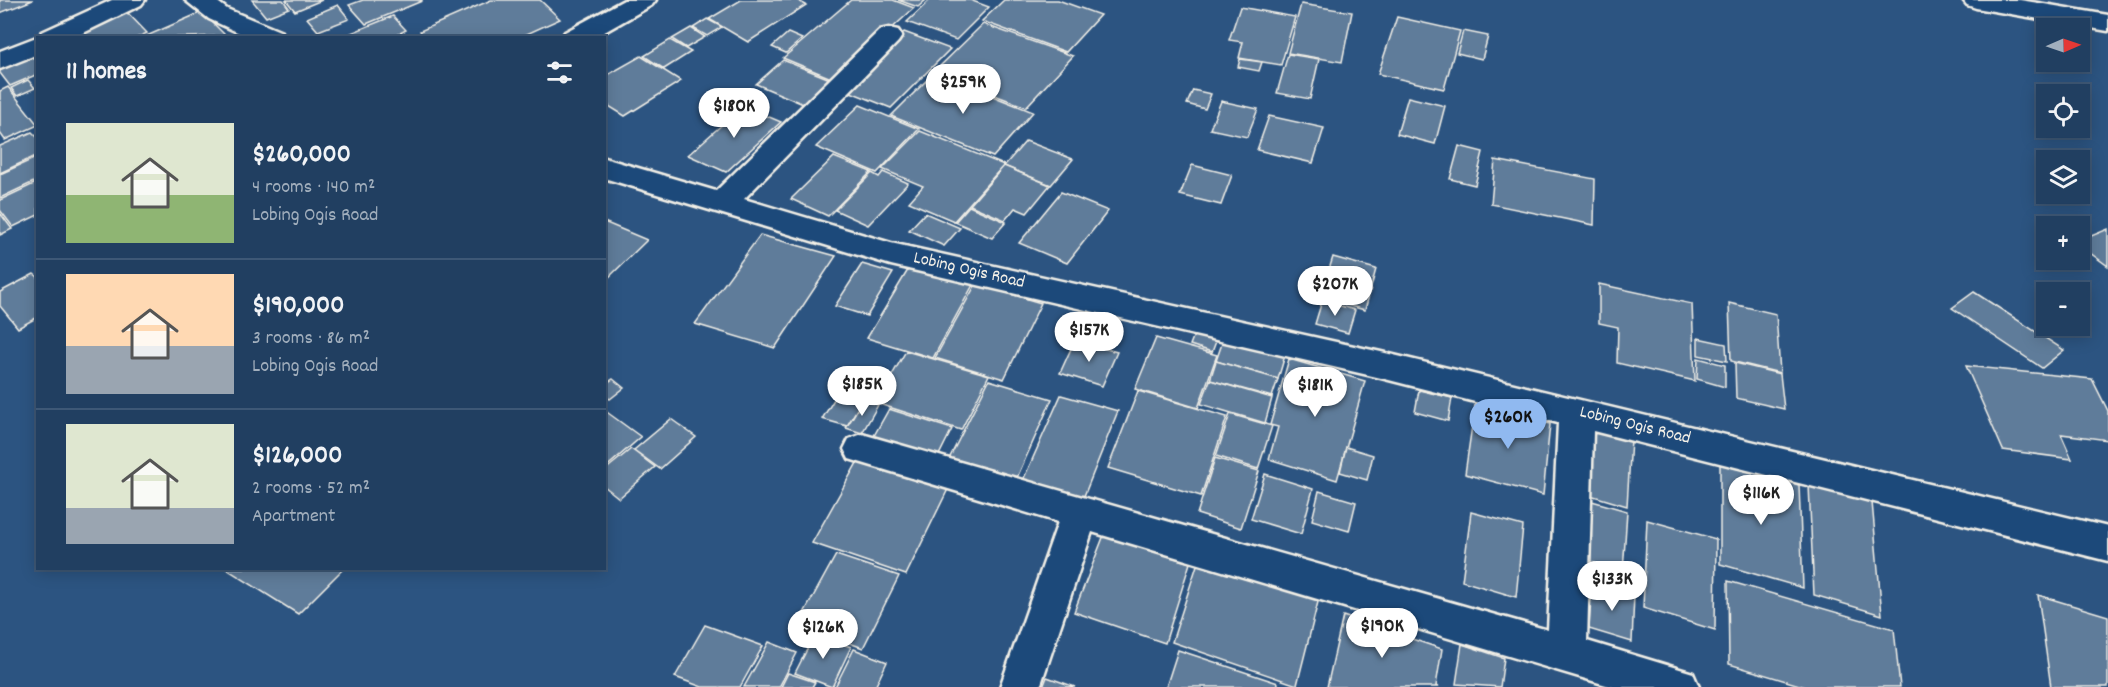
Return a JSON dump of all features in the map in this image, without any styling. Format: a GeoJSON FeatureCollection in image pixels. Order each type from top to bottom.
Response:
{"type":"FeatureCollection","features":[{"type":"Feature","properties":{"kind":"street"},"geometry":{"type":"LineString","coordinates":[[55,36],[132,0]]}},
{"type":"Feature","properties":{"kind":"street"},"geometry":{"type":"LineString","coordinates":[[198,0],[218,14],[268,36]]}},
{"type":"Feature","properties":{"kind":"street"},"geometry":{"type":"LineString","coordinates":[[578,36],[643,0]]}},
{"type":"Feature","properties":{"kind":"street"},"geometry":{"type":"LineString","coordinates":[[1976,0],[2108,23]]}},
{"type":"Feature","properties":{"kind":"street"},"geometry":{"type":"LineString","coordinates":[[721,204],[889,36]]}},
{"type":"Feature","properties":{"kind":"street"},"geometry":{"type":"LineString","coordinates":[[0,61],[36,45]]}},
{"type":"Feature","properties":{"kind":"street","name":"Lobing Ogis Road"},"geometry":{"type":"LineString","coordinates":[[606,169],[891,254],[1370,362],[2108,544]]}},
{"type":"Feature","properties":{"kind":"street"},"geometry":{"type":"LineString","coordinates":[[1567,655],[1576,412]]}},
{"type":"Feature","properties":{"kind":"street"},"geometry":{"type":"LineString","coordinates":[[862,449],[1567,655],[1605,676],[1679,687]]}},
{"type":"Feature","properties":{"kind":"street"},"geometry":{"type":"LineString","coordinates":[[1020,687],[1080,513]]}},
{"type":"Feature","properties":{"kind":"building"},"geometry":{"type":"Polygon","coordinates":[[[0,0],[33,0],[0,13],[0,0]]]}},
{"type":"Feature","properties":{"kind":"building"},"geometry":{"type":"Polygon","coordinates":[[[252,0],[283,0],[289,8],[266,17],[252,0]]]}},
{"type":"Feature","properties":{"kind":"building"},"geometry":{"type":"Polygon","coordinates":[[[286,0],[322,0],[295,11],[286,0]]]}},
{"type":"Feature","properties":{"kind":"building"},"geometry":{"type":"Polygon","coordinates":[[[363,0],[422,1],[366,24],[349,5],[363,0]]]}},
{"type":"Feature","properties":{"kind":"building"},"geometry":{"type":"Polygon","coordinates":[[[491,0],[540,0],[560,19],[522,36],[424,36],[420,31],[491,0]]]}},
{"type":"Feature","properties":{"kind":"building"},"geometry":{"type":"Polygon","coordinates":[[[741,0],[797,0],[806,5],[748,42],[709,19],[741,0]]]}},
{"type":"Feature","properties":{"kind":"building"},"geometry":{"type":"Polygon","coordinates":[[[851,0],[893,0],[914,8],[836,80],[783,58],[851,0]]]}},
{"type":"Feature","properties":{"kind":"building"},"geometry":{"type":"Polygon","coordinates":[[[898,0],[926,0],[918,7],[898,0]]]}},
{"type":"Feature","properties":{"kind":"building"},"geometry":{"type":"Polygon","coordinates":[[[930,0],[970,0],[989,7],[956,40],[907,22],[930,0]]]}},
{"type":"Feature","properties":{"kind":"building"},"geometry":{"type":"Polygon","coordinates":[[[1004,0],[1058,0],[1100,15],[1066,52],[982,21],[1004,0]]]}},
{"type":"Feature","properties":{"kind":"building"},"geometry":{"type":"Polygon","coordinates":[[[1301,4],[1352,12],[1342,62],[1288,53],[1301,4]]]}},
{"type":"Feature","properties":{"kind":"building"},"geometry":{"type":"Polygon","coordinates":[[[338,5],[349,19],[318,31],[307,18],[338,5]]]}},
{"type":"Feature","properties":{"kind":"building"},"geometry":{"type":"Polygon","coordinates":[[[1240,7],[1295,17],[1281,65],[1239,58],[1243,42],[1229,40],[1240,7]]]}},
{"type":"Feature","properties":{"kind":"building"},"geometry":{"type":"Polygon","coordinates":[[[124,9],[147,33],[140,36],[62,36],[124,9]]]}},
{"type":"Feature","properties":{"kind":"building"},"geometry":{"type":"Polygon","coordinates":[[[202,12],[226,36],[147,36],[202,12]]]}},
{"type":"Feature","properties":{"kind":"building"},"geometry":{"type":"Polygon","coordinates":[[[393,16],[406,30],[394,36],[353,36],[351,33],[393,16]]]}},
{"type":"Feature","properties":{"kind":"building"},"geometry":{"type":"Polygon","coordinates":[[[1397,17],[1460,31],[1444,89],[1378,74],[1397,17]]]}},
{"type":"Feature","properties":{"kind":"building"},"geometry":{"type":"Polygon","coordinates":[[[707,19],[722,27],[707,36],[693,28],[707,19]]]}},
{"type":"Feature","properties":{"kind":"building"},"geometry":{"type":"Polygon","coordinates":[[[983,24],[1073,56],[1026,107],[934,72],[983,24]]]}},
{"type":"Feature","properties":{"kind":"building"},"geometry":{"type":"Polygon","coordinates":[[[691,28],[705,37],[686,48],[672,39],[691,28]]]}},
{"type":"Feature","properties":{"kind":"building"},"geometry":{"type":"Polygon","coordinates":[[[1463,31],[1488,36],[1482,59],[1457,53],[1463,31]]]}},
{"type":"Feature","properties":{"kind":"building"},"geometry":{"type":"Polygon","coordinates":[[[904,32],[950,49],[891,108],[843,89],[904,32]]]}},
{"type":"Feature","properties":{"kind":"building"},"geometry":{"type":"Polygon","coordinates":[[[788,33],[802,39],[786,53],[772,47],[788,33]]]}},
{"type":"Feature","properties":{"kind":"building"},"geometry":{"type":"Polygon","coordinates":[[[670,40],[691,52],[664,69],[644,56],[670,40]]]}},
{"type":"Feature","properties":{"kind":"building"},"geometry":{"type":"Polygon","coordinates":[[[36,51],[36,75],[10,86],[0,73],[0,64],[36,51]]]}},
{"type":"Feature","properties":{"kind":"building"},"geometry":{"type":"Polygon","coordinates":[[[1288,54],[1319,59],[1310,99],[1277,93],[1288,54]]]}},
{"type":"Feature","properties":{"kind":"building"},"geometry":{"type":"Polygon","coordinates":[[[641,56],[681,81],[625,116],[606,104],[606,76],[641,56]]]}},
{"type":"Feature","properties":{"kind":"building"},"geometry":{"type":"Polygon","coordinates":[[[1240,59],[1262,62],[1259,71],[1238,67],[1240,59]]]}},
{"type":"Feature","properties":{"kind":"building"},"geometry":{"type":"Polygon","coordinates":[[[783,60],[835,81],[808,106],[756,84],[783,60]]]}},
{"type":"Feature","properties":{"kind":"building"},"geometry":{"type":"Polygon","coordinates":[[[934,73],[1033,112],[993,157],[891,116],[934,73]]]}},
{"type":"Feature","properties":{"kind":"building"},"geometry":{"type":"Polygon","coordinates":[[[28,80],[35,88],[17,96],[11,88],[28,80]]]}},
{"type":"Feature","properties":{"kind":"building"},"geometry":{"type":"Polygon","coordinates":[[[8,87],[36,122],[36,126],[5,140],[0,133],[0,91],[8,87]]]}},
{"type":"Feature","properties":{"kind":"building"},"geometry":{"type":"Polygon","coordinates":[[[1193,90],[1211,94],[1205,109],[1187,104],[1193,90]]]}},
{"type":"Feature","properties":{"kind":"building"},"geometry":{"type":"Polygon","coordinates":[[[1408,97],[1445,106],[1435,144],[1397,134],[1408,97]]]}},
{"type":"Feature","properties":{"kind":"building"},"geometry":{"type":"Polygon","coordinates":[[[1221,101],[1258,109],[1247,137],[1210,129],[1221,101]]]}},
{"type":"Feature","properties":{"kind":"building"},"geometry":{"type":"Polygon","coordinates":[[[860,105],[919,129],[877,173],[816,147],[860,105]]]}},
{"type":"Feature","properties":{"kind":"building"},"geometry":{"type":"Polygon","coordinates":[[[743,106],[781,122],[726,172],[688,155],[743,106]]]}},
{"type":"Feature","properties":{"kind":"building"},"geometry":{"type":"Polygon","coordinates":[[[1269,116],[1324,128],[1313,163],[1257,150],[1269,116]]]}},
{"type":"Feature","properties":{"kind":"building"},"geometry":{"type":"Polygon","coordinates":[[[920,131],[1004,165],[954,221],[909,202],[923,186],[882,169],[920,131]]]}},
{"type":"Feature","properties":{"kind":"building"},"geometry":{"type":"Polygon","coordinates":[[[32,132],[36,136],[36,156],[0,173],[0,146],[32,132]]]}},
{"type":"Feature","properties":{"kind":"building"},"geometry":{"type":"Polygon","coordinates":[[[1026,141],[1073,159],[1051,185],[1004,166],[1026,141]]]}},
{"type":"Feature","properties":{"kind":"building"},"geometry":{"type":"Polygon","coordinates":[[[1459,146],[1483,152],[1475,185],[1450,179],[1459,146]]]}},
{"type":"Feature","properties":{"kind":"building"},"geometry":{"type":"Polygon","coordinates":[[[834,157],[871,172],[828,216],[791,199],[834,157]]]}},
{"type":"Feature","properties":{"kind":"building"},"geometry":{"type":"Polygon","coordinates":[[[36,158],[36,181],[0,198],[0,174],[36,158]]]}},
{"type":"Feature","properties":{"kind":"building"},"geometry":{"type":"Polygon","coordinates":[[[1495,160],[1595,179],[1594,225],[1491,204],[1495,160]]]}},
{"type":"Feature","properties":{"kind":"building"},"geometry":{"type":"Polygon","coordinates":[[[1192,165],[1232,175],[1221,205],[1180,195],[1192,165]]]}},
{"type":"Feature","properties":{"kind":"building"},"geometry":{"type":"Polygon","coordinates":[[[1004,166],[1050,185],[1027,213],[1015,208],[1005,220],[970,205],[1004,166]]]}},
{"type":"Feature","properties":{"kind":"building"},"geometry":{"type":"Polygon","coordinates":[[[883,172],[908,183],[868,225],[835,210],[872,173],[879,177],[883,172]]]}},
{"type":"Feature","properties":{"kind":"building"},"geometry":{"type":"Polygon","coordinates":[[[36,183],[36,216],[13,227],[0,210],[0,200],[36,183]]]}},
{"type":"Feature","properties":{"kind":"building"},"geometry":{"type":"Polygon","coordinates":[[[1061,192],[1108,211],[1067,263],[1019,243],[1061,192]]]}},
{"type":"Feature","properties":{"kind":"building"},"geometry":{"type":"Polygon","coordinates":[[[969,206],[1006,222],[992,238],[955,222],[969,206]]]}},
{"type":"Feature","properties":{"kind":"building"},"geometry":{"type":"Polygon","coordinates":[[[0,213],[12,229],[0,235],[0,213]]]}},
{"type":"Feature","properties":{"kind":"building"},"geometry":{"type":"Polygon","coordinates":[[[925,213],[960,228],[944,246],[909,230],[925,213]]]}},
{"type":"Feature","properties":{"kind":"building"},"geometry":{"type":"Polygon","coordinates":[[[606,223],[647,240],[606,280],[606,223]]]}},
{"type":"Feature","properties":{"kind":"building"},"geometry":{"type":"Polygon","coordinates":[[[2108,229],[2108,266],[2090,253],[2090,236],[2108,229]]]}},
{"type":"Feature","properties":{"kind":"building"},"geometry":{"type":"Polygon","coordinates":[[[760,235],[836,256],[775,348],[695,324],[760,235]]]}},
{"type":"Feature","properties":{"kind":"building"},"geometry":{"type":"Polygon","coordinates":[[[1333,257],[1376,269],[1365,310],[1320,298],[1333,257]]]}},
{"type":"Feature","properties":{"kind":"building"},"geometry":{"type":"Polygon","coordinates":[[[862,264],[893,273],[867,316],[835,306],[862,264]]]}},
{"type":"Feature","properties":{"kind":"building"},"geometry":{"type":"Polygon","coordinates":[[[911,265],[974,283],[933,358],[867,338],[911,265]]]}},
{"type":"Feature","properties":{"kind":"building"},"geometry":{"type":"Polygon","coordinates":[[[34,274],[36,276],[36,318],[18,328],[0,306],[0,292],[34,274]]]}},
{"type":"Feature","properties":{"kind":"building"},"geometry":{"type":"Polygon","coordinates":[[[976,284],[1041,303],[1004,379],[935,358],[976,284]]]}},
{"type":"Feature","properties":{"kind":"building"},"geometry":{"type":"Polygon","coordinates":[[[1599,284],[1692,304],[1695,381],[1617,363],[1618,327],[1599,323],[1599,284]]]}},
{"type":"Feature","properties":{"kind":"building"},"geometry":{"type":"Polygon","coordinates":[[[1974,292],[2036,332],[2036,336],[2042,336],[2064,350],[2042,368],[1952,308],[1974,292]]]}},
{"type":"Feature","properties":{"kind":"building"},"geometry":{"type":"Polygon","coordinates":[[[1322,301],[1355,310],[1348,333],[1315,324],[1322,301]]]}},
{"type":"Feature","properties":{"kind":"building"},"geometry":{"type":"Polygon","coordinates":[[[1729,303],[1776,314],[1780,373],[1731,361],[1729,303]]]}},
{"type":"Feature","properties":{"kind":"building"},"geometry":{"type":"Polygon","coordinates":[[[1196,330],[1218,336],[1212,352],[1190,345],[1196,330]]]}},
{"type":"Feature","properties":{"kind":"building"},"geometry":{"type":"Polygon","coordinates":[[[1225,335],[1286,352],[1278,379],[1216,361],[1225,335]]]}},
{"type":"Feature","properties":{"kind":"building"},"geometry":{"type":"Polygon","coordinates":[[[1156,338],[1217,355],[1198,408],[1135,389],[1156,338]]]}},
{"type":"Feature","properties":{"kind":"building"},"geometry":{"type":"Polygon","coordinates":[[[1698,338],[1726,344],[1727,361],[1698,355],[1698,338]]]}},
{"type":"Feature","properties":{"kind":"building"},"geometry":{"type":"Polygon","coordinates":[[[1075,340],[1117,352],[1102,386],[1060,373],[1075,340]]]}},
{"type":"Feature","properties":{"kind":"building"},"geometry":{"type":"Polygon","coordinates":[[[906,351],[989,375],[961,430],[876,403],[906,351]]]}},
{"type":"Feature","properties":{"kind":"building"},"geometry":{"type":"Polygon","coordinates":[[[1698,358],[1725,365],[1725,387],[1697,379],[1698,358]]]}},
{"type":"Feature","properties":{"kind":"building"},"geometry":{"type":"Polygon","coordinates":[[[1289,359],[1365,381],[1337,480],[1269,459],[1278,427],[1270,425],[1289,359]]]}},
{"type":"Feature","properties":{"kind":"building"},"geometry":{"type":"Polygon","coordinates":[[[1216,361],[1278,379],[1272,397],[1210,380],[1216,361]]]}},
{"type":"Feature","properties":{"kind":"building"},"geometry":{"type":"Polygon","coordinates":[[[1735,363],[1780,374],[1784,409],[1736,398],[1735,363]]]}},
{"type":"Feature","properties":{"kind":"building"},"geometry":{"type":"Polygon","coordinates":[[[1966,366],[2092,379],[2108,411],[2108,440],[2061,434],[2072,459],[2003,450],[1966,366]]]}},
{"type":"Feature","properties":{"kind":"building"},"geometry":{"type":"Polygon","coordinates":[[[613,379],[624,388],[610,399],[606,396],[606,384],[613,379]]]}},
{"type":"Feature","properties":{"kind":"building"},"geometry":{"type":"Polygon","coordinates":[[[989,380],[1052,399],[1015,482],[948,461],[989,380]]]}},
{"type":"Feature","properties":{"kind":"building"},"geometry":{"type":"Polygon","coordinates":[[[1210,380],[1272,398],[1265,423],[1201,404],[1210,380]]]}},
{"type":"Feature","properties":{"kind":"building"},"geometry":{"type":"Polygon","coordinates":[[[844,383],[868,391],[847,426],[822,419],[844,383]]]}},
{"type":"Feature","properties":{"kind":"building"},"geometry":{"type":"Polygon","coordinates":[[[1419,390],[1452,398],[1448,421],[1415,412],[1419,390]]]}},
{"type":"Feature","properties":{"kind":"building"},"geometry":{"type":"Polygon","coordinates":[[[1138,391],[1227,417],[1201,496],[1108,468],[1138,391]]]}},
{"type":"Feature","properties":{"kind":"building"},"geometry":{"type":"Polygon","coordinates":[[[1061,395],[1118,411],[1080,506],[1020,487],[1061,395]]]}},
{"type":"Feature","properties":{"kind":"building"},"geometry":{"type":"Polygon","coordinates":[[[863,400],[878,405],[862,433],[846,428],[863,400]]]}},
{"type":"Feature","properties":{"kind":"building"},"geometry":{"type":"Polygon","coordinates":[[[1475,405],[1550,424],[1543,495],[1465,474],[1475,405]]]}},
{"type":"Feature","properties":{"kind":"building"},"geometry":{"type":"Polygon","coordinates":[[[889,409],[952,429],[936,461],[871,441],[889,409]]]}},
{"type":"Feature","properties":{"kind":"building"},"geometry":{"type":"Polygon","coordinates":[[[606,411],[641,437],[606,467],[606,411]]]}},
{"type":"Feature","properties":{"kind":"building"},"geometry":{"type":"Polygon","coordinates":[[[1230,414],[1272,426],[1258,469],[1216,456],[1230,414]]]}},
{"type":"Feature","properties":{"kind":"building"},"geometry":{"type":"Polygon","coordinates":[[[671,419],[696,437],[660,469],[634,450],[671,419]]]}},
{"type":"Feature","properties":{"kind":"building"},"geometry":{"type":"Polygon","coordinates":[[[1585,426],[1631,439],[1627,506],[1580,492],[1585,426]]]}},
{"type":"Feature","properties":{"kind":"building"},"geometry":{"type":"Polygon","coordinates":[[[1346,447],[1373,455],[1367,480],[1340,472],[1346,447]]]}},
{"type":"Feature","properties":{"kind":"building"},"geometry":{"type":"Polygon","coordinates":[[[631,449],[655,467],[619,498],[606,488],[606,469],[631,449]]]}},
{"type":"Feature","properties":{"kind":"building"},"geometry":{"type":"Polygon","coordinates":[[[862,454],[951,483],[906,575],[812,543],[862,454]]]}},
{"type":"Feature","properties":{"kind":"building"},"geometry":{"type":"Polygon","coordinates":[[[1215,458],[1259,471],[1241,528],[1197,514],[1215,458]]]}},
{"type":"Feature","properties":{"kind":"building"},"geometry":{"type":"Polygon","coordinates":[[[1720,464],[1799,485],[1803,588],[1720,564],[1720,464]]]}},
{"type":"Feature","properties":{"kind":"building"},"geometry":{"type":"Polygon","coordinates":[[[1265,474],[1313,489],[1301,534],[1251,519],[1265,474]]]}},
{"type":"Feature","properties":{"kind":"building"},"geometry":{"type":"Polygon","coordinates":[[[1809,485],[1872,502],[1882,615],[1814,595],[1809,485]]]}},
{"type":"Feature","properties":{"kind":"building"},"geometry":{"type":"Polygon","coordinates":[[[1319,491],[1356,502],[1349,531],[1312,520],[1319,491]]]}},
{"type":"Feature","properties":{"kind":"building"},"geometry":{"type":"Polygon","coordinates":[[[1585,499],[1627,511],[1623,572],[1579,558],[1585,499]]]}},
{"type":"Feature","properties":{"kind":"building"},"geometry":{"type":"Polygon","coordinates":[[[1471,512],[1523,526],[1516,597],[1462,581],[1471,512]]]}},
{"type":"Feature","properties":{"kind":"building"},"geometry":{"type":"Polygon","coordinates":[[[1647,520],[1716,539],[1715,630],[1643,608],[1647,520]]]}},
{"type":"Feature","properties":{"kind":"building"},"geometry":{"type":"Polygon","coordinates":[[[1104,535],[1190,563],[1165,643],[1074,612],[1104,535]]]}},
{"type":"Feature","properties":{"kind":"building"},"geometry":{"type":"Polygon","coordinates":[[[836,555],[899,576],[863,648],[798,624],[836,555]]]}},
{"type":"Feature","properties":{"kind":"building"},"geometry":{"type":"Polygon","coordinates":[[[1199,559],[1319,598],[1297,685],[1172,642],[1199,559]]]}},
{"type":"Feature","properties":{"kind":"building"},"geometry":{"type":"Polygon","coordinates":[[[228,570],[342,570],[298,614],[228,570]]]}},
{"type":"Feature","properties":{"kind":"building"},"geometry":{"type":"Polygon","coordinates":[[[1728,581],[1894,629],[1900,687],[1806,687],[1729,664],[1728,581]]]}},
{"type":"Feature","properties":{"kind":"building"},"geometry":{"type":"Polygon","coordinates":[[[1592,582],[1634,595],[1632,642],[1589,629],[1592,582]]]}},
{"type":"Feature","properties":{"kind":"building"},"geometry":{"type":"Polygon","coordinates":[[[2038,595],[2108,616],[2108,687],[2051,687],[2038,595]]]}},
{"type":"Feature","properties":{"kind":"building"},"geometry":{"type":"Polygon","coordinates":[[[1343,616],[1442,649],[1436,686],[1439,687],[1327,687],[1343,616]]]}},
{"type":"Feature","properties":{"kind":"building"},"geometry":{"type":"Polygon","coordinates":[[[705,625],[763,646],[740,687],[702,687],[675,677],[705,625]]]}},
{"type":"Feature","properties":{"kind":"building"},"geometry":{"type":"Polygon","coordinates":[[[815,634],[851,647],[832,687],[795,673],[815,634]]]}},
{"type":"Feature","properties":{"kind":"building"},"geometry":{"type":"Polygon","coordinates":[[[769,642],[797,653],[779,687],[744,687],[769,642]]]}},
{"type":"Feature","properties":{"kind":"building"},"geometry":{"type":"Polygon","coordinates":[[[1462,644],[1504,658],[1500,687],[1456,684],[1462,644]]]}},
{"type":"Feature","properties":{"kind":"building"},"geometry":{"type":"Polygon","coordinates":[[[854,649],[887,662],[875,687],[835,687],[854,649]]]}},
{"type":"Feature","properties":{"kind":"building"},"geometry":{"type":"Polygon","coordinates":[[[1178,650],[1278,683],[1277,687],[1166,687],[1178,650]]]}},
{"type":"Feature","properties":{"kind":"building"},"geometry":{"type":"Polygon","coordinates":[[[788,673],[815,682],[812,687],[781,687],[788,673]]]}},
{"type":"Feature","properties":{"kind":"building"},"geometry":{"type":"Polygon","coordinates":[[[1047,677],[1075,687],[1043,687],[1047,677]]]}}]}
